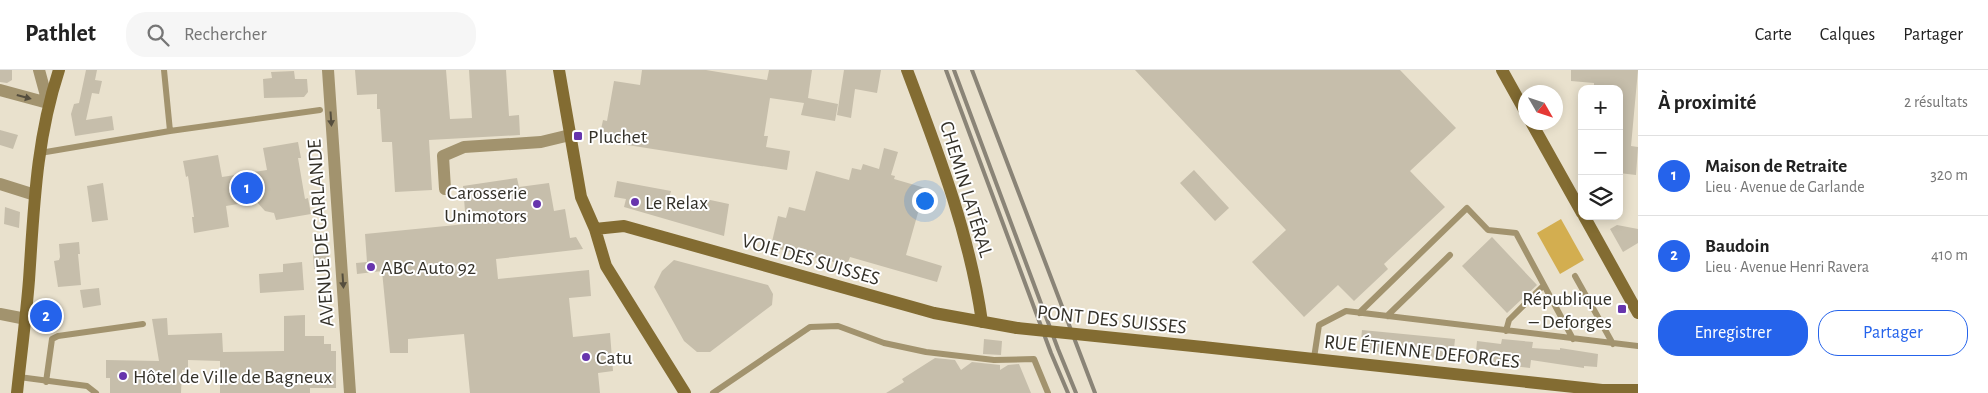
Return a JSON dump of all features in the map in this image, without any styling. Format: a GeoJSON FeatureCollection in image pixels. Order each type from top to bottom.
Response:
{"type":"FeatureCollection","features":[{"type":"Feature","properties":{"kind":"street"},"geometry":{"type":"LineString","coordinates":[[39,70],[48,103]]}},
{"type":"Feature","properties":{"kind":"street"},"geometry":{"type":"LineString","coordinates":[[17,393],[26,319],[39,153],[48,103],[59,70]]}},
{"type":"Feature","properties":{"kind":"street","name":"AVENUE DE GARLANDE"},"geometry":{"type":"LineString","coordinates":[[328,70],[350,393]]}},
{"type":"Feature","properties":{"kind":"street"},"geometry":{"type":"LineString","coordinates":[[559,70],[581,197],[595,229],[606,266],[685,393]]}},
{"type":"Feature","properties":{"kind":"street","name":"CHEMIN LATÉRAL"},"geometry":{"type":"LineString","coordinates":[[907,70],[939,154],[963,232],[982,322]]}},
{"type":"Feature","properties":{"kind":"street"},"geometry":{"type":"LineString","coordinates":[[1502,70],[1518,99]]}},
{"type":"Feature","properties":{"kind":"street"},"geometry":{"type":"LineString","coordinates":[[0,90],[48,103]]}},
{"type":"Feature","properties":{"kind":"street"},"geometry":{"type":"LineString","coordinates":[[1536,130],[1578,205]]}},
{"type":"Feature","properties":{"kind":"street"},"geometry":{"type":"LineString","coordinates":[[445,189],[443,156],[464,147],[541,142],[570,135]]}},
{"type":"Feature","properties":{"kind":"street"},"geometry":{"type":"LineString","coordinates":[[0,184],[35,195]]}},
{"type":"Feature","properties":{"kind":"street"},"geometry":{"type":"LineString","coordinates":[[1586,220],[1638,313]]}},
{"type":"Feature","properties":{"kind":"street","name":"VOIE DES SUISSES"},"geometry":{"type":"LineString","coordinates":[[595,229],[624,226],[934,313],[1017,328]]}},
{"type":"Feature","properties":{"kind":"street"},"geometry":{"type":"LineString","coordinates":[[0,314],[26,319]]}},
{"type":"Feature","properties":{"kind":"street","name":"PONT DES SUISSES"},"geometry":{"type":"LineString","coordinates":[[1017,328],[1202,347]]}},
{"type":"Feature","properties":{"kind":"street","name":"RUE ÉTIENNE DEFORGES"},"geometry":{"type":"LineString","coordinates":[[1202,347],[1602,390],[1630,391]]}},
{"type":"Feature","properties":{"kind":"lane"},"geometry":{"type":"LineString","coordinates":[[164,70],[170,132]]}},
{"type":"Feature","properties":{"kind":"lane"},"geometry":{"type":"LineString","coordinates":[[39,153],[320,110]]}},
{"type":"Feature","properties":{"kind":"lane"},"geometry":{"type":"LineString","coordinates":[[1359,313],[1467,208],[1488,230],[1516,232],[1573,339]]}},
{"type":"Feature","properties":{"kind":"lane"},"geometry":{"type":"LineString","coordinates":[[1387,316],[1450,256]]}},
{"type":"Feature","properties":{"kind":"lane"},"geometry":{"type":"LineString","coordinates":[[1575,276],[1613,344]]}},
{"type":"Feature","properties":{"kind":"lane"},"geometry":{"type":"LineString","coordinates":[[1506,331],[1509,320],[1544,285]]}},
{"type":"Feature","properties":{"kind":"lane"},"geometry":{"type":"LineString","coordinates":[[1314,358],[1319,325],[1346,311],[1638,346]]}},
{"type":"Feature","properties":{"kind":"lane"},"geometry":{"type":"LineString","coordinates":[[46,382],[52,339],[58,336],[143,324]]}},
{"type":"Feature","properties":{"kind":"lane"},"geometry":{"type":"LineString","coordinates":[[713,393],[810,327],[838,326],[884,343],[926,352],[994,360],[1034,359],[1048,393]]}},
{"type":"Feature","properties":{"kind":"lane"},"geometry":{"type":"LineString","coordinates":[[19,377],[87,386],[96,393]]}},
{"type":"Feature","properties":{"kind":"shaded area"},"geometry":{"type":"Polygon","coordinates":[[[1561,219],[1584,260],[1560,274],[1537,233],[1561,219]]]}},
{"type":"Feature","properties":{"kind":"building"},"geometry":{"type":"Polygon","coordinates":[[[0,70],[12,70],[12,80],[7,83],[0,82],[0,70]]]}},
{"type":"Feature","properties":{"kind":"building"},"geometry":{"type":"Polygon","coordinates":[[[86,70],[97,70],[95,80],[102,81],[99,94],[92,93],[86,120],[112,116],[114,130],[75,136],[71,114],[74,104],[79,103],[86,70]]]}},
{"type":"Feature","properties":{"kind":"building"},"geometry":{"type":"Polygon","coordinates":[[[355,70],[446,70],[450,119],[472,118],[469,70],[506,70],[509,116],[519,115],[520,135],[429,140],[432,190],[395,192],[392,142],[382,142],[380,109],[377,109],[377,94],[357,95],[355,70]]]}},
{"type":"Feature","properties":{"kind":"building"},"geometry":{"type":"Polygon","coordinates":[[[642,70],[706,70],[767,80],[769,70],[812,70],[808,98],[838,104],[835,121],[801,115],[804,103],[770,98],[764,136],[768,136],[766,147],[790,151],[787,170],[599,139],[603,120],[607,121],[614,81],[640,85],[642,70]]]}},
{"type":"Feature","properties":{"kind":"building"},"geometry":{"type":"Polygon","coordinates":[[[844,70],[881,70],[877,93],[855,89],[851,118],[837,115],[844,70]]]}},
{"type":"Feature","properties":{"kind":"building"},"geometry":{"type":"Polygon","coordinates":[[[1135,70],[1400,70],[1456,128],[1410,171],[1445,207],[1384,264],[1388,269],[1354,301],[1338,285],[1304,317],[1252,262],[1286,230],[1135,70]]]}},
{"type":"Feature","properties":{"kind":"building"},"geometry":{"type":"Polygon","coordinates":[[[1571,70],[1638,70],[1631,146],[1638,147],[1636,175],[1623,173],[1623,85],[1594,85],[1594,83],[1571,81],[1571,70]]]}},
{"type":"Feature","properties":{"kind":"building"},"geometry":{"type":"Polygon","coordinates":[[[294,71],[295,79],[307,79],[308,92],[304,97],[264,98],[263,79],[272,78],[271,72],[294,71]]]}},
{"type":"Feature","properties":{"kind":"building"},"geometry":{"type":"Polygon","coordinates":[[[0,130],[18,135],[13,149],[0,145],[0,130]]]}},
{"type":"Feature","properties":{"kind":"building"},"geometry":{"type":"Polygon","coordinates":[[[298,142],[301,158],[298,158],[305,199],[308,198],[311,214],[276,220],[274,213],[265,211],[256,201],[226,206],[229,227],[194,233],[192,217],[194,217],[188,176],[186,177],[183,161],[218,155],[222,177],[267,170],[263,148],[298,142]]]}},
{"type":"Feature","properties":{"kind":"building"},"geometry":{"type":"Polygon","coordinates":[[[884,148],[898,152],[891,175],[895,176],[894,179],[925,188],[906,255],[942,266],[937,282],[850,257],[847,265],[771,246],[778,216],[786,218],[789,207],[805,211],[816,171],[849,180],[852,168],[861,170],[863,164],[879,169],[884,148]]]}},
{"type":"Feature","properties":{"kind":"building"},"geometry":{"type":"Polygon","coordinates":[[[1194,170],[1229,208],[1215,221],[1180,183],[1194,170]]]}},
{"type":"Feature","properties":{"kind":"building"},"geometry":{"type":"Polygon","coordinates":[[[517,178],[519,187],[549,183],[554,211],[565,209],[570,238],[576,237],[583,249],[496,259],[498,279],[589,270],[591,296],[569,298],[573,337],[610,333],[613,371],[598,373],[600,393],[470,393],[464,334],[408,339],[408,353],[390,353],[382,271],[357,274],[356,263],[367,262],[365,234],[466,224],[463,186],[517,178]]]}},
{"type":"Feature","properties":{"kind":"building"},"geometry":{"type":"Polygon","coordinates":[[[617,181],[671,191],[668,201],[698,209],[701,198],[729,204],[724,236],[624,207],[626,199],[614,197],[617,181]]]}},
{"type":"Feature","properties":{"kind":"building"},"geometry":{"type":"Polygon","coordinates":[[[103,183],[108,220],[92,222],[87,186],[103,183]]]}},
{"type":"Feature","properties":{"kind":"building"},"geometry":{"type":"Polygon","coordinates":[[[5,207],[20,212],[19,228],[4,224],[5,207]]]}},
{"type":"Feature","properties":{"kind":"building"},"geometry":{"type":"Polygon","coordinates":[[[1617,225],[1638,229],[1638,243],[1623,252],[1610,229],[1617,225]]]}},
{"type":"Feature","properties":{"kind":"building"},"geometry":{"type":"Polygon","coordinates":[[[1492,237],[1537,285],[1507,313],[1462,266],[1492,237]]]}},
{"type":"Feature","properties":{"kind":"building"},"geometry":{"type":"Polygon","coordinates":[[[79,242],[80,254],[78,254],[81,285],[58,287],[54,261],[59,260],[60,257],[59,244],[79,242]]]}},
{"type":"Feature","properties":{"kind":"building"},"geometry":{"type":"Polygon","coordinates":[[[329,251],[330,268],[314,269],[313,253],[329,251]]]}},
{"type":"Feature","properties":{"kind":"building"},"geometry":{"type":"Polygon","coordinates":[[[674,260],[768,285],[773,294],[772,305],[710,352],[697,352],[684,341],[654,287],[662,271],[674,260]]]}},
{"type":"Feature","properties":{"kind":"building"},"geometry":{"type":"Polygon","coordinates":[[[302,262],[304,290],[260,293],[259,274],[283,272],[283,264],[302,262]]]}},
{"type":"Feature","properties":{"kind":"building"},"geometry":{"type":"Polygon","coordinates":[[[99,288],[101,305],[83,308],[80,290],[99,288]]]}},
{"type":"Feature","properties":{"kind":"building"},"geometry":{"type":"Polygon","coordinates":[[[305,315],[305,336],[324,336],[324,344],[331,344],[331,351],[336,351],[336,388],[310,388],[310,393],[220,393],[220,361],[188,360],[188,370],[182,370],[181,393],[110,393],[110,378],[106,378],[106,360],[159,361],[152,319],[167,318],[168,335],[222,333],[223,352],[284,351],[284,316],[305,315]]]}},
{"type":"Feature","properties":{"kind":"building"},"geometry":{"type":"Polygon","coordinates":[[[1362,330],[1455,339],[1453,358],[1360,350],[1362,330]]]}},
{"type":"Feature","properties":{"kind":"building"},"geometry":{"type":"Polygon","coordinates":[[[984,339],[1002,341],[1001,355],[983,354],[984,339]]]}},
{"type":"Feature","properties":{"kind":"building"},"geometry":{"type":"Polygon","coordinates":[[[1502,339],[1533,342],[1532,348],[1560,350],[1560,348],[1598,354],[1597,367],[1584,366],[1584,368],[1531,360],[1530,368],[1475,362],[1477,341],[1501,344],[1502,339]]]}},
{"type":"Feature","properties":{"kind":"building"},"geometry":{"type":"Polygon","coordinates":[[[935,358],[955,360],[961,370],[972,362],[1000,365],[1000,370],[1008,365],[1019,364],[1031,393],[886,393],[904,382],[902,379],[935,358]]]}},
{"type":"Feature","properties":{"kind":"railway"},"geometry":{"type":"LineString","coordinates":[[946,70],[1051,353],[1068,393]]}},
{"type":"Feature","properties":{"kind":"railway"},"geometry":{"type":"LineString","coordinates":[[954,70],[1076,393]]}},
{"type":"Feature","properties":{"kind":"railway"},"geometry":{"type":"LineString","coordinates":[[972,70],[1095,393]]}},
{"type":"Feature","properties":{"kind":"place","name":"Pluchet"},"geometry":{"type":"Point","coordinates":[578,136]}},
{"type":"Feature","properties":{"kind":"place","name":"Maison de Retraite"},"geometry":{"type":"Point","coordinates":[247,188]}},
{"type":"Feature","properties":{"kind":"place","name":"Le Relax"},"geometry":{"type":"Point","coordinates":[635,202]}},
{"type":"Feature","properties":{"kind":"place","name":"Carosserie Unimotors"},"geometry":{"type":"Point","coordinates":[537,204]}},
{"type":"Feature","properties":{"kind":"place","name":"ABC Auto 92"},"geometry":{"type":"Point","coordinates":[371,267]}},
{"type":"Feature","properties":{"kind":"place","name":"République – Deforges"},"geometry":{"type":"Point","coordinates":[1622,309]}},
{"type":"Feature","properties":{"kind":"place","name":"Baudoin"},"geometry":{"type":"Point","coordinates":[46,316]}},
{"type":"Feature","properties":{"kind":"place","name":"Catu"},"geometry":{"type":"Point","coordinates":[586,357]}},
{"type":"Feature","properties":{"kind":"place","name":"Hôtel de Ville de Bagneux"},"geometry":{"type":"Point","coordinates":[123,376]}}]}
